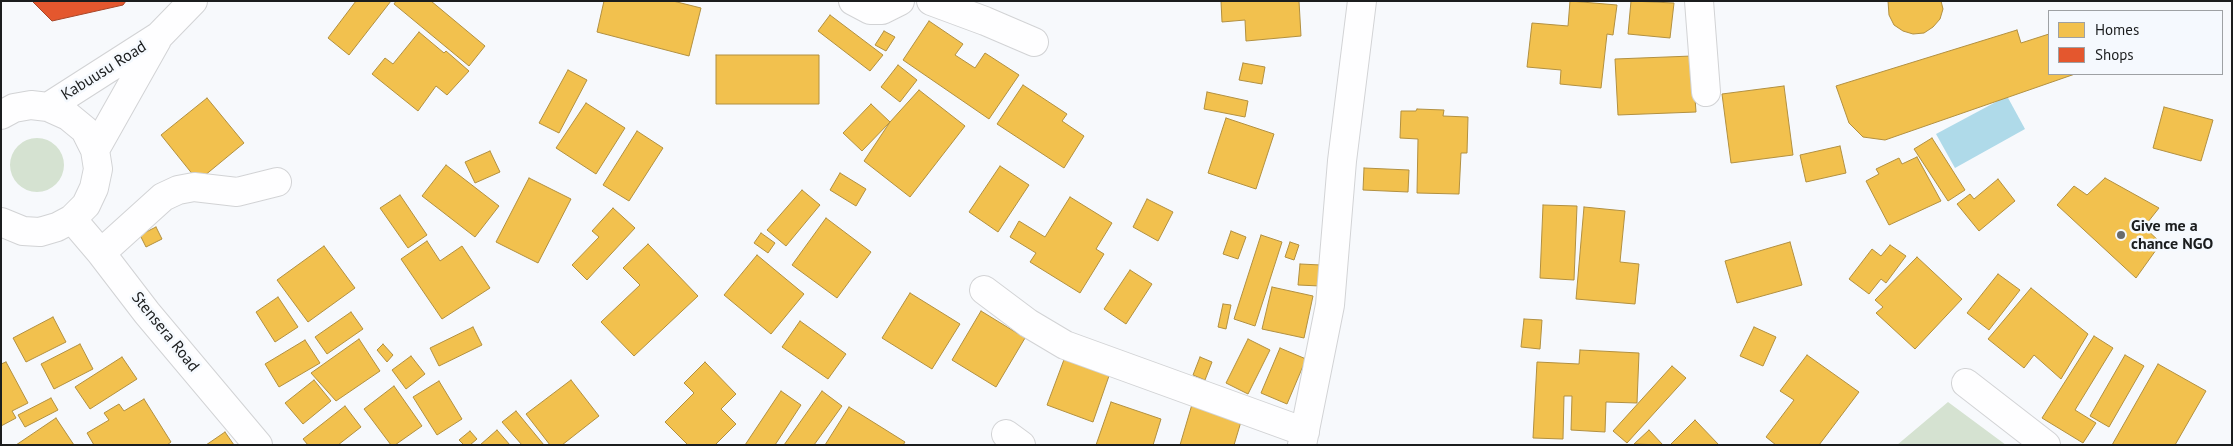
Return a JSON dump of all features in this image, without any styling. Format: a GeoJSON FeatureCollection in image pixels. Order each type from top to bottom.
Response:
{"type":"FeatureCollection","features":[{"type":"Feature","properties":{"kind":"street","name":"Kabuusu Road"},"geometry":{"type":"LineString","coordinates":[[48,107],[159,36],[193,1]]}},
{"type":"Feature","properties":{"kind":"street"},"geometry":{"type":"LineString","coordinates":[[853,1],[870,10],[882,10],[900,1]]}},
{"type":"Feature","properties":{"kind":"street"},"geometry":{"type":"LineString","coordinates":[[931,1],[986,21],[1034,42]]}},
{"type":"Feature","properties":{"kind":"street"},"geometry":{"type":"LineString","coordinates":[[984,290],[1028,323],[1065,345],[1219,399],[1303,438],[1330,305],[1342,162],[1362,1]]}},
{"type":"Feature","properties":{"kind":"street"},"geometry":{"type":"LineString","coordinates":[[1699,1],[1706,92]]}},
{"type":"Feature","properties":{"kind":"street","name":"Kabuusu Road"},"geometry":{"type":"LineString","coordinates":[[95,150],[159,36]]}},
{"type":"Feature","properties":{"kind":"street"},"geometry":{"type":"LineString","coordinates":[[5,105],[48,107],[68,116],[85,130],[95,150],[98,169],[94,188],[86,205],[72,219],[40,232],[8,233]]}},
{"type":"Feature","properties":{"kind":"street"},"geometry":{"type":"LineString","coordinates":[[101,252],[163,197],[178,190],[194,187],[237,192],[277,182]]}},
{"type":"Feature","properties":{"kind":"street","name":"Stensera Road"},"geometry":{"type":"LineString","coordinates":[[72,219],[101,252],[147,313],[258,445]]}},
{"type":"Feature","properties":{"kind":"street"},"geometry":{"type":"LineString","coordinates":[[1966,383],[2046,445]]}},
{"type":"Feature","properties":{"kind":"green space"},"geometry":{"type":"Polygon","coordinates":[[[37,138],[47,140],[56,146],[62,155],[64,165],[62,175],[56,184],[47,190],[37,192],[27,190],[18,184],[12,175],[10,165],[12,155],[18,146],[27,140],[37,138]]]}},
{"type":"Feature","properties":{"kind":"green space"},"geometry":{"type":"Polygon","coordinates":[[[1948,402],[2006,445],[1897,445],[1948,402]]]}},
{"type":"Feature","properties":{"kind":"water"},"geometry":{"type":"Polygon","coordinates":[[[2007,96],[2025,129],[1955,168],[1936,134],[2007,96]]]}},
{"type":"Feature","properties":{"kind":"building: Homes"},"geometry":{"type":"Polygon","coordinates":[[[356,1],[391,1],[349,55],[328,38],[356,1]]]}},
{"type":"Feature","properties":{"kind":"building: Homes"},"geometry":{"type":"Polygon","coordinates":[[[396,1],[431,1],[485,46],[469,66],[394,4],[396,1]]]}},
{"type":"Feature","properties":{"kind":"building: Homes"},"geometry":{"type":"Polygon","coordinates":[[[604,1],[673,1],[701,8],[689,56],[597,32],[604,1]]]}},
{"type":"Feature","properties":{"kind":"building: Homes"},"geometry":{"type":"Polygon","coordinates":[[[1221,1],[1299,1],[1301,36],[1246,41],[1245,20],[1222,22],[1221,1]]]}},
{"type":"Feature","properties":{"kind":"building: Homes"},"geometry":{"type":"Polygon","coordinates":[[[1570,1],[1617,5],[1613,35],[1607,34],[1601,88],[1560,84],[1561,70],[1527,67],[1532,23],[1568,26],[1570,1]]]}},
{"type":"Feature","properties":{"kind":"building: Homes"},"geometry":{"type":"Polygon","coordinates":[[[1631,1],[1674,3],[1670,38],[1628,34],[1631,1]]]}},
{"type":"Feature","properties":{"kind":"building: Homes"},"geometry":{"type":"Polygon","coordinates":[[[1888,1],[1941,1],[1943,9],[1940,19],[1933,27],[1924,33],[1913,34],[1903,31],[1894,25],[1889,15],[1888,1]]]}},
{"type":"Feature","properties":{"kind":"building: Homes"},"geometry":{"type":"Polygon","coordinates":[[[830,15],[883,55],[870,71],[818,31],[830,15]]]}},
{"type":"Feature","properties":{"kind":"building: Homes"},"geometry":{"type":"Polygon","coordinates":[[[929,21],[963,44],[955,55],[975,68],[985,53],[1019,75],[989,119],[903,60],[929,21]]]}},
{"type":"Feature","properties":{"kind":"building: Homes"},"geometry":{"type":"Polygon","coordinates":[[[2017,30],[2021,43],[2048,34],[2048,75],[2072,75],[1885,140],[1863,137],[1849,123],[1836,86],[2017,30]]]}},
{"type":"Feature","properties":{"kind":"building: Homes"},"geometry":{"type":"Polygon","coordinates":[[[884,31],[895,37],[886,51],[875,45],[884,31]]]}},
{"type":"Feature","properties":{"kind":"building: Homes"},"geometry":{"type":"Polygon","coordinates":[[[419,32],[444,53],[446,51],[469,71],[447,95],[436,86],[418,111],[372,74],[385,58],[393,64],[419,32]]]}},
{"type":"Feature","properties":{"kind":"building: Homes"},"geometry":{"type":"Polygon","coordinates":[[[716,55],[819,55],[819,104],[716,104],[716,55]]]}},
{"type":"Feature","properties":{"kind":"building: Homes"},"geometry":{"type":"Polygon","coordinates":[[[1692,56],[1696,112],[1618,115],[1615,59],[1692,56]]]}},
{"type":"Feature","properties":{"kind":"building: Homes"},"geometry":{"type":"Polygon","coordinates":[[[1243,63],[1265,67],[1262,84],[1239,80],[1243,63]]]}},
{"type":"Feature","properties":{"kind":"building: Homes"},"geometry":{"type":"Polygon","coordinates":[[[898,65],[917,80],[900,102],[881,87],[898,65]]]}},
{"type":"Feature","properties":{"kind":"building: Homes"},"geometry":{"type":"Polygon","coordinates":[[[568,70],[587,80],[559,133],[539,123],[568,70]]]}},
{"type":"Feature","properties":{"kind":"building: Homes"},"geometry":{"type":"Polygon","coordinates":[[[1023,85],[1067,114],[1062,121],[1084,136],[1064,168],[997,124],[1023,85]]]}},
{"type":"Feature","properties":{"kind":"building: Homes"},"geometry":{"type":"Polygon","coordinates":[[[1784,86],[1793,155],[1731,163],[1722,94],[1784,86]]]}},
{"type":"Feature","properties":{"kind":"building: Homes"},"geometry":{"type":"Polygon","coordinates":[[[919,90],[965,126],[910,197],[864,161],[890,122],[919,90]]]}},
{"type":"Feature","properties":{"kind":"building: Homes"},"geometry":{"type":"Polygon","coordinates":[[[1207,92],[1248,101],[1245,117],[1204,109],[1207,92]]]}},
{"type":"Feature","properties":{"kind":"building: Homes"},"geometry":{"type":"Polygon","coordinates":[[[207,98],[244,143],[198,181],[161,135],[207,98]]]}},
{"type":"Feature","properties":{"kind":"building: Homes"},"geometry":{"type":"Polygon","coordinates":[[[586,103],[625,128],[596,174],[556,148],[586,103]]]}},
{"type":"Feature","properties":{"kind":"building: Homes"},"geometry":{"type":"Polygon","coordinates":[[[871,104],[890,122],[862,151],[843,133],[871,104]]]}},
{"type":"Feature","properties":{"kind":"building: Homes"},"geometry":{"type":"Polygon","coordinates":[[[2164,107],[2213,120],[2201,161],[2153,148],[2164,107]]]}},
{"type":"Feature","properties":{"kind":"building: Homes"},"geometry":{"type":"Polygon","coordinates":[[[1417,109],[1444,110],[1443,116],[1468,117],[1467,153],[1461,153],[1459,194],[1417,193],[1418,139],[1400,138],[1401,111],[1416,111],[1417,109]]]}},
{"type":"Feature","properties":{"kind":"building: Homes"},"geometry":{"type":"Polygon","coordinates":[[[1226,118],[1274,134],[1256,189],[1208,173],[1226,118]]]}},
{"type":"Feature","properties":{"kind":"building: Homes"},"geometry":{"type":"Polygon","coordinates":[[[637,131],[663,148],[629,201],[603,185],[637,131]]]}},
{"type":"Feature","properties":{"kind":"building: Homes"},"geometry":{"type":"Polygon","coordinates":[[[1932,138],[1965,190],[1948,201],[1914,149],[1932,138]]]}},
{"type":"Feature","properties":{"kind":"building: Homes"},"geometry":{"type":"Polygon","coordinates":[[[1840,146],[1846,173],[1806,182],[1800,155],[1840,146]]]}},
{"type":"Feature","properties":{"kind":"building: Homes"},"geometry":{"type":"Polygon","coordinates":[[[490,151],[500,172],[475,183],[465,162],[490,151]]]}},
{"type":"Feature","properties":{"kind":"building: Homes"},"geometry":{"type":"Polygon","coordinates":[[[1917,157],[1941,201],[1889,225],[1866,181],[1879,174],[1876,169],[1899,158],[1902,164],[1917,157]]]}},
{"type":"Feature","properties":{"kind":"building: Homes"},"geometry":{"type":"Polygon","coordinates":[[[446,165],[499,206],[475,237],[422,196],[446,165]]]}},
{"type":"Feature","properties":{"kind":"building: Homes"},"geometry":{"type":"Polygon","coordinates":[[[1000,166],[1029,185],[998,232],[969,212],[1000,166]]]}},
{"type":"Feature","properties":{"kind":"building: Homes"},"geometry":{"type":"Polygon","coordinates":[[[1364,168],[1409,170],[1408,192],[1363,190],[1364,168]]]}},
{"type":"Feature","properties":{"kind":"building: Homes"},"geometry":{"type":"Polygon","coordinates":[[[840,173],[866,189],[856,206],[830,190],[840,173]]]}},
{"type":"Feature","properties":{"kind":"building: Homes"},"geometry":{"type":"Polygon","coordinates":[[[529,178],[571,199],[538,263],[496,242],[529,178]]]}},
{"type":"Feature","properties":{"kind":"building: Homes","name":"Give me a chance NGO"},"geometry":{"type":"Polygon","coordinates":[[[2105,178],[2159,208],[2144,227],[2161,243],[2136,278],[2057,205],[2074,186],[2087,195],[2105,178]]]}},
{"type":"Feature","properties":{"kind":"building: Homes"},"geometry":{"type":"Polygon","coordinates":[[[1998,179],[2015,201],[1979,231],[1957,204],[1970,194],[1974,199],[1998,179]]]}},
{"type":"Feature","properties":{"kind":"building: Homes"},"geometry":{"type":"Polygon","coordinates":[[[802,190],[820,205],[786,246],[767,230],[802,190]]]}},
{"type":"Feature","properties":{"kind":"building: Homes"},"geometry":{"type":"Polygon","coordinates":[[[400,195],[427,235],[408,248],[380,208],[400,195]]]}},
{"type":"Feature","properties":{"kind":"building: Homes"},"geometry":{"type":"Polygon","coordinates":[[[1070,197],[1112,223],[1096,249],[1104,254],[1080,293],[1030,262],[1036,253],[1010,237],[1019,221],[1045,237],[1070,197]]]}},
{"type":"Feature","properties":{"kind":"building: Homes"},"geometry":{"type":"Polygon","coordinates":[[[1147,199],[1173,212],[1158,241],[1133,227],[1147,199]]]}},
{"type":"Feature","properties":{"kind":"building: Homes"},"geometry":{"type":"Polygon","coordinates":[[[1543,205],[1577,206],[1574,280],[1540,278],[1543,205]]]}},
{"type":"Feature","properties":{"kind":"building: Homes"},"geometry":{"type":"Polygon","coordinates":[[[1584,207],[1625,211],[1620,262],[1639,264],[1635,304],[1576,299],[1584,207]]]}},
{"type":"Feature","properties":{"kind":"building: Homes"},"geometry":{"type":"Polygon","coordinates":[[[613,208],[635,228],[587,280],[572,265],[599,237],[592,231],[613,208]]]}},
{"type":"Feature","properties":{"kind":"building: Homes"},"geometry":{"type":"Polygon","coordinates":[[[826,218],[871,252],[837,298],[792,265],[826,218]]]}},
{"type":"Feature","properties":{"kind":"building: Homes"},"geometry":{"type":"Polygon","coordinates":[[[156,227],[162,239],[146,247],[140,235],[156,227]]]}},
{"type":"Feature","properties":{"kind":"building: Homes"},"geometry":{"type":"Polygon","coordinates":[[[1231,231],[1246,237],[1238,259],[1223,254],[1231,231]]]}},
{"type":"Feature","properties":{"kind":"building: Homes"},"geometry":{"type":"Polygon","coordinates":[[[761,233],[775,243],[768,253],[754,243],[761,233]]]}},
{"type":"Feature","properties":{"kind":"building: Homes"},"geometry":{"type":"Polygon","coordinates":[[[1261,235],[1282,242],[1255,326],[1234,319],[1261,235]]]}},
{"type":"Feature","properties":{"kind":"building: Homes"},"geometry":{"type":"Polygon","coordinates":[[[427,241],[440,261],[462,246],[490,288],[442,319],[401,259],[427,241]]]}},
{"type":"Feature","properties":{"kind":"building: Homes"},"geometry":{"type":"Polygon","coordinates":[[[1290,242],[1299,245],[1294,260],[1285,257],[1290,242]]]}},
{"type":"Feature","properties":{"kind":"building: Homes"},"geometry":{"type":"Polygon","coordinates":[[[1790,242],[1802,285],[1737,303],[1725,261],[1790,242]]]}},
{"type":"Feature","properties":{"kind":"building: Homes"},"geometry":{"type":"Polygon","coordinates":[[[648,244],[698,296],[634,356],[601,322],[640,285],[623,268],[648,244]]]}},
{"type":"Feature","properties":{"kind":"building: Homes"},"geometry":{"type":"Polygon","coordinates":[[[1890,245],[1906,256],[1886,283],[1881,279],[1869,294],[1849,279],[1872,249],[1881,256],[1890,245]]]}},
{"type":"Feature","properties":{"kind":"building: Homes"},"geometry":{"type":"Polygon","coordinates":[[[324,246],[355,288],[308,322],[277,280],[324,246]]]}},
{"type":"Feature","properties":{"kind":"building: Homes"},"geometry":{"type":"Polygon","coordinates":[[[757,255],[804,294],[771,334],[724,295],[757,255]]]}},
{"type":"Feature","properties":{"kind":"building: Homes"},"geometry":{"type":"Polygon","coordinates":[[[1917,257],[1962,299],[1915,349],[1876,313],[1883,307],[1875,300],[1917,257]]]}},
{"type":"Feature","properties":{"kind":"building: Homes"},"geometry":{"type":"Polygon","coordinates":[[[1300,264],[1321,265],[1320,286],[1298,285],[1300,264]]]}},
{"type":"Feature","properties":{"kind":"building: Homes"},"geometry":{"type":"Polygon","coordinates":[[[1130,270],[1152,284],[1126,324],[1104,309],[1130,270]]]}},
{"type":"Feature","properties":{"kind":"building: Homes"},"geometry":{"type":"Polygon","coordinates":[[[1998,274],[2020,290],[1989,330],[1967,313],[1998,274]]]}},
{"type":"Feature","properties":{"kind":"building: Homes"},"geometry":{"type":"Polygon","coordinates":[[[1272,287],[1313,296],[1304,338],[1262,329],[1272,287]]]}},
{"type":"Feature","properties":{"kind":"building: Homes"},"geometry":{"type":"Polygon","coordinates":[[[2031,288],[2088,334],[2061,379],[2034,355],[2024,368],[1988,339],[2031,288]]]}},
{"type":"Feature","properties":{"kind":"building: Homes"},"geometry":{"type":"Polygon","coordinates":[[[910,293],[960,324],[932,369],[882,338],[910,293]]]}},
{"type":"Feature","properties":{"kind":"building: Homes"},"geometry":{"type":"Polygon","coordinates":[[[278,297],[298,327],[275,342],[256,312],[278,297]]]}},
{"type":"Feature","properties":{"kind":"building: Homes"},"geometry":{"type":"Polygon","coordinates":[[[1223,304],[1231,305],[1226,329],[1218,327],[1223,304]]]}},
{"type":"Feature","properties":{"kind":"building: Homes"},"geometry":{"type":"Polygon","coordinates":[[[981,311],[1025,338],[996,387],[952,360],[981,311]]]}},
{"type":"Feature","properties":{"kind":"building: Homes"},"geometry":{"type":"Polygon","coordinates":[[[351,312],[363,329],[327,354],[315,337],[351,312]]]}},
{"type":"Feature","properties":{"kind":"building: Homes"},"geometry":{"type":"Polygon","coordinates":[[[53,317],[66,342],[26,362],[13,338],[53,317]]]}},
{"type":"Feature","properties":{"kind":"building: Homes"},"geometry":{"type":"Polygon","coordinates":[[[1524,319],[1542,320],[1540,349],[1521,347],[1524,319]]]}},
{"type":"Feature","properties":{"kind":"building: Homes"},"geometry":{"type":"Polygon","coordinates":[[[800,321],[846,354],[828,379],[782,347],[800,321]]]}},
{"type":"Feature","properties":{"kind":"building: Homes"},"geometry":{"type":"Polygon","coordinates":[[[473,327],[482,345],[439,366],[430,348],[473,327]]]}},
{"type":"Feature","properties":{"kind":"building: Homes"},"geometry":{"type":"Polygon","coordinates":[[[1754,327],[1776,337],[1763,366],[1740,356],[1754,327]]]}},
{"type":"Feature","properties":{"kind":"building: Homes"},"geometry":{"type":"Polygon","coordinates":[[[2094,336],[2113,348],[2075,410],[2096,423],[2083,443],[2042,418],[2094,336]]]}},
{"type":"Feature","properties":{"kind":"building: Homes"},"geometry":{"type":"Polygon","coordinates":[[[359,339],[380,371],[336,401],[311,373],[359,339]]]}},
{"type":"Feature","properties":{"kind":"building: Homes"},"geometry":{"type":"Polygon","coordinates":[[[1248,339],[1270,350],[1248,394],[1226,383],[1248,339]]]}},
{"type":"Feature","properties":{"kind":"building: Homes"},"geometry":{"type":"Polygon","coordinates":[[[305,340],[320,363],[279,387],[265,364],[305,340]]]}},
{"type":"Feature","properties":{"kind":"building: Homes"},"geometry":{"type":"Polygon","coordinates":[[[80,344],[93,369],[54,389],[41,364],[80,344]]]}},
{"type":"Feature","properties":{"kind":"building: Homes"},"geometry":{"type":"Polygon","coordinates":[[[383,344],[393,355],[387,362],[377,350],[383,344]]]}},
{"type":"Feature","properties":{"kind":"building: Homes"},"geometry":{"type":"Polygon","coordinates":[[[1280,348],[1306,359],[1287,404],[1261,393],[1280,348]]]}},
{"type":"Feature","properties":{"kind":"building: Homes"},"geometry":{"type":"Polygon","coordinates":[[[1580,350],[1639,353],[1637,403],[1606,402],[1605,432],[1571,430],[1572,396],[1564,396],[1563,439],[1533,438],[1537,362],[1579,364],[1580,350]]]}},
{"type":"Feature","properties":{"kind":"building: Homes"},"geometry":{"type":"Polygon","coordinates":[[[1807,355],[1859,392],[1819,445],[1776,445],[1766,437],[1794,400],[1780,391],[1807,355]]]}},
{"type":"Feature","properties":{"kind":"building: Homes"},"geometry":{"type":"Polygon","coordinates":[[[2125,355],[2144,366],[2109,427],[2090,416],[2125,355]]]}},
{"type":"Feature","properties":{"kind":"building: Homes"},"geometry":{"type":"Polygon","coordinates":[[[411,356],[425,374],[406,389],[392,370],[411,356]]]}},
{"type":"Feature","properties":{"kind":"building: Homes"},"geometry":{"type":"Polygon","coordinates":[[[122,357],[137,379],[90,409],[75,387],[122,357]]]}},
{"type":"Feature","properties":{"kind":"building: Homes"},"geometry":{"type":"Polygon","coordinates":[[[1065,357],[1110,373],[1093,422],[1047,405],[1065,357]]]}},
{"type":"Feature","properties":{"kind":"building: Homes"},"geometry":{"type":"Polygon","coordinates":[[[1200,357],[1212,362],[1205,380],[1193,375],[1200,357]]]}},
{"type":"Feature","properties":{"kind":"building: Homes"},"geometry":{"type":"Polygon","coordinates":[[[6,362],[28,403],[12,411],[16,418],[1,426],[1,364],[6,362]]]}},
{"type":"Feature","properties":{"kind":"building: Homes"},"geometry":{"type":"Polygon","coordinates":[[[705,362],[736,394],[721,409],[736,424],[715,445],[688,445],[665,422],[694,393],[684,383],[705,362]]]}},
{"type":"Feature","properties":{"kind":"building: Homes"},"geometry":{"type":"Polygon","coordinates":[[[2158,364],[2206,391],[2175,445],[2112,445],[2158,364]]]}},
{"type":"Feature","properties":{"kind":"building: Homes"},"geometry":{"type":"Polygon","coordinates":[[[1672,366],[1686,378],[1627,443],[1613,431],[1672,366]]]}},
{"type":"Feature","properties":{"kind":"building: Homes"},"geometry":{"type":"Polygon","coordinates":[[[314,380],[331,401],[303,424],[285,403],[314,380]]]}},
{"type":"Feature","properties":{"kind":"building: Homes"},"geometry":{"type":"Polygon","coordinates":[[[571,380],[599,416],[562,445],[550,445],[526,414],[571,380]]]}},
{"type":"Feature","properties":{"kind":"building: Homes"},"geometry":{"type":"Polygon","coordinates":[[[439,381],[462,419],[437,435],[413,397],[439,381]]]}},
{"type":"Feature","properties":{"kind":"building: Homes"},"geometry":{"type":"Polygon","coordinates":[[[394,386],[422,426],[395,445],[391,445],[364,409],[394,386]]]}},
{"type":"Feature","properties":{"kind":"building: Homes"},"geometry":{"type":"Polygon","coordinates":[[[781,391],[801,405],[775,445],[745,445],[781,391]]]}},
{"type":"Feature","properties":{"kind":"building: Homes"},"geometry":{"type":"Polygon","coordinates":[[[822,391],[842,406],[814,445],[784,445],[822,391]]]}},
{"type":"Feature","properties":{"kind":"building: Homes"},"geometry":{"type":"Polygon","coordinates":[[[51,398],[58,410],[25,427],[18,415],[51,398]]]}},
{"type":"Feature","properties":{"kind":"building: Homes"},"geometry":{"type":"Polygon","coordinates":[[[144,399],[171,442],[167,445],[94,445],[87,433],[109,420],[104,413],[119,404],[124,411],[144,399]]]}},
{"type":"Feature","properties":{"kind":"building: Homes"},"geometry":{"type":"Polygon","coordinates":[[[1193,401],[1243,415],[1234,445],[1180,445],[1193,401]]]}},
{"type":"Feature","properties":{"kind":"building: Homes"},"geometry":{"type":"Polygon","coordinates":[[[1111,402],[1161,419],[1153,445],[1096,445],[1111,402]]]}},
{"type":"Feature","properties":{"kind":"building: Homes"},"geometry":{"type":"Polygon","coordinates":[[[345,406],[361,427],[338,445],[308,445],[303,439],[345,406]]]}},
{"type":"Feature","properties":{"kind":"building: Homes"},"geometry":{"type":"Polygon","coordinates":[[[849,407],[905,442],[903,445],[825,445],[849,407]]]}},
{"type":"Feature","properties":{"kind":"building: Homes"},"geometry":{"type":"Polygon","coordinates":[[[516,411],[544,445],[522,445],[502,422],[516,411]]]}},
{"type":"Feature","properties":{"kind":"building: Homes"},"geometry":{"type":"Polygon","coordinates":[[[56,418],[74,445],[16,445],[56,418]]]}},
{"type":"Feature","properties":{"kind":"building: Homes"},"geometry":{"type":"Polygon","coordinates":[[[1695,420],[1719,445],[1670,445],[1695,420]]]}},
{"type":"Feature","properties":{"kind":"building: Homes"},"geometry":{"type":"Polygon","coordinates":[[[497,430],[510,445],[480,445],[497,430]]]}},
{"type":"Feature","properties":{"kind":"building: Homes"},"geometry":{"type":"Polygon","coordinates":[[[1649,430],[1663,445],[1634,444],[1649,430]]]}},
{"type":"Feature","properties":{"kind":"building: Homes"},"geometry":{"type":"Polygon","coordinates":[[[470,431],[477,439],[470,445],[464,445],[459,440],[470,431]]]}},
{"type":"Feature","properties":{"kind":"building: Homes"},"geometry":{"type":"Polygon","coordinates":[[[225,432],[234,445],[206,445],[225,432]]]}},
{"type":"Feature","properties":{"kind":"building: Shops"},"geometry":{"type":"Polygon","coordinates":[[[32,1],[126,1],[123,5],[52,21],[32,1]]]}},
{"type":"Feature","properties":{"kind":"place","name":"Give me a chance NGO"},"geometry":{"type":"Point","coordinates":[2121,235]}}]}
